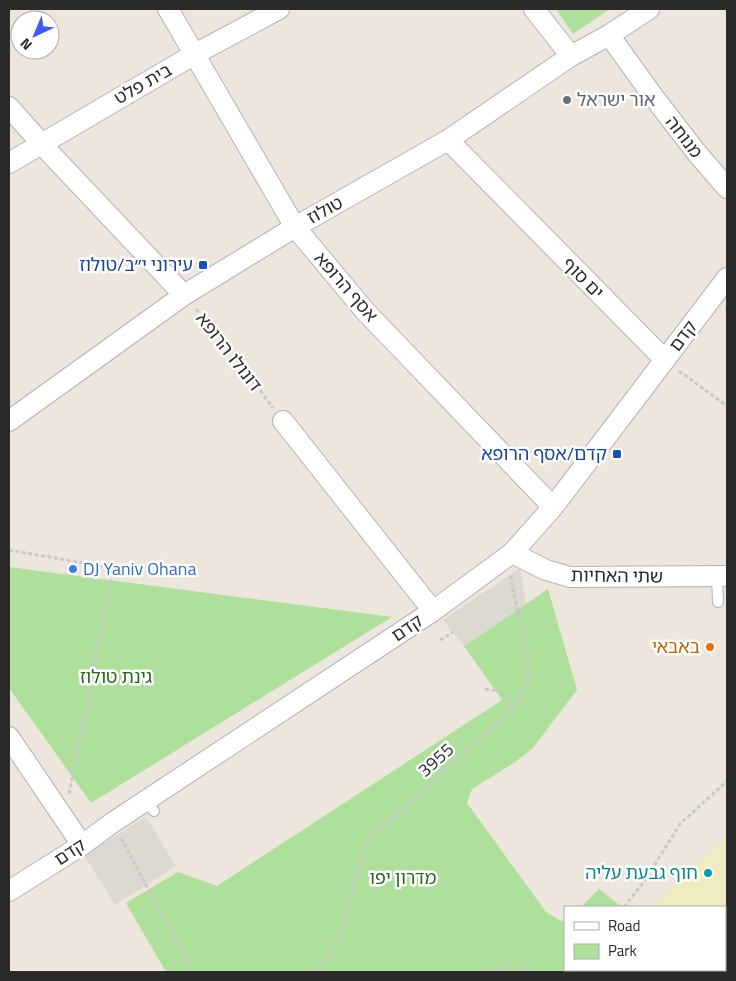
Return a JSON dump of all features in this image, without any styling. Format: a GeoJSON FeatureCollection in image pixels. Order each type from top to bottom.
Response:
{"type":"FeatureCollection","features":[{"type":"Feature","properties":{"kind":"street","name":"אסף הרופא"},"geometry":{"type":"LineString","coordinates":[[168,9],[295,227],[365,311],[553,507]]}},
{"type":"Feature","properties":{"kind":"street","name":"בית פלט"},"geometry":{"type":"LineString","coordinates":[[9,163],[195,54],[279,9]]}},
{"type":"Feature","properties":{"kind":"street"},"geometry":{"type":"LineString","coordinates":[[534,9],[571,56]]}},
{"type":"Feature","properties":{"kind":"street","name":"טולוז"},"geometry":{"type":"LineString","coordinates":[[9,421],[184,295],[295,227],[448,140],[571,56],[609,35],[649,9]]}},
{"type":"Feature","properties":{"kind":"street","name":"מנוחה"},"geometry":{"type":"LineString","coordinates":[[609,35],[696,152],[727,188]]}},
{"type":"Feature","properties":{"kind":"street","name":"דונולו הרופא"},"geometry":{"type":"LineString","coordinates":[[9,107],[184,295]]}},
{"type":"Feature","properties":{"kind":"street","name":"ים סוף"},"geometry":{"type":"LineString","coordinates":[[448,140],[665,360]]}},
{"type":"Feature","properties":{"kind":"street","name":"קדם"},"geometry":{"type":"LineString","coordinates":[[9,891],[112,824],[151,806],[433,611],[508,556],[553,507],[727,278]]}},
{"type":"Feature","properties":{"kind":"street"},"geometry":{"type":"LineString","coordinates":[[283,421],[433,611]]}},
{"type":"Feature","properties":{"kind":"street","name":"שתי האחיות"},"geometry":{"type":"LineString","coordinates":[[508,556],[570,577],[722,576]]}},
{"type":"Feature","properties":{"kind":"street"},"geometry":{"type":"LineString","coordinates":[[9,737],[82,845]]}},
{"type":"Feature","properties":{"kind":"lane"},"geometry":{"type":"LineString","coordinates":[[718,602],[722,576]]}},
{"type":"Feature","properties":{"kind":"path","name":"דונולו הרופא"},"geometry":{"type":"LineString","coordinates":[[184,295],[216,330],[283,421]]}},
{"type":"Feature","properties":{"kind":"path"},"geometry":{"type":"LineString","coordinates":[[665,360],[727,406]]}},
{"type":"Feature","properties":{"kind":"path"},"geometry":{"type":"LineString","coordinates":[[9,550],[113,568],[64,819]]}},
{"type":"Feature","properties":{"kind":"path","name":"3955"},"geometry":{"type":"LineString","coordinates":[[316,972],[339,939],[356,872],[368,840],[513,709],[529,681],[528,658],[510,575],[508,556]]}},
{"type":"Feature","properties":{"kind":"path"},"geometry":{"type":"LineString","coordinates":[[440,640],[453,632]]}},
{"type":"Feature","properties":{"kind":"path"},"geometry":{"type":"LineString","coordinates":[[485,689],[502,692],[513,709]]}},
{"type":"Feature","properties":{"kind":"path"},"geometry":{"type":"LineString","coordinates":[[625,906],[643,883],[680,824],[727,781]]}},
{"type":"Feature","properties":{"kind":"path"},"geometry":{"type":"LineString","coordinates":[[112,824],[147,885],[192,972]]}},
{"type":"Feature","properties":{"kind":"path"},"geometry":{"type":"LineString","coordinates":[[489,972],[500,967],[512,965],[532,972]]}},
{"type":"Feature","properties":{"kind":"green space"},"geometry":{"type":"Polygon","coordinates":[[[556,9],[610,9],[573,34],[556,9]]]}},
{"type":"Feature","properties":{"kind":"green space","name":"גינת טולוז"},"geometry":{"type":"Polygon","coordinates":[[[9,567],[392,617],[91,803],[9,688],[9,567]]]}},
{"type":"Feature","properties":{"kind":"green space","name":"מדרון יפו"},"geometry":{"type":"Polygon","coordinates":[[[548,589],[577,690],[532,749],[472,789],[467,803],[546,912],[564,922],[564,971],[595,971],[166,972],[126,903],[178,872],[217,886],[502,700],[464,646],[548,589]]]}},
{"type":"Feature","properties":{"kind":"green space"},"geometry":{"type":"Polygon","coordinates":[[[599,889],[621,906],[582,906],[599,889]]]}},
{"type":"Feature","properties":{"kind":"sand","name":"חוף גבעת עליה"},"geometry":{"type":"Polygon","coordinates":[[[727,836],[727,920],[726,906],[653,906],[727,836]]]}},
{"type":"Feature","properties":{"kind":"shaded area"},"geometry":{"type":"Polygon","coordinates":[[[520,568],[526,604],[464,646],[443,620],[520,568]]]}},
{"type":"Feature","properties":{"kind":"shaded area"},"geometry":{"type":"Polygon","coordinates":[[[146,817],[176,866],[115,905],[84,855],[146,817]]]}},
{"type":"Feature","properties":{"kind":"water"},"geometry":{"type":"Polygon","coordinates":[[[726,920],[727,972],[638,972],[726,971],[726,920]]]}},
{"type":"Feature","properties":{"kind":"place","name":"אור ישראל"},"geometry":{"type":"Point","coordinates":[567,100]}},
{"type":"Feature","properties":{"kind":"place","name":"עירוני י״ב/טולוז"},"geometry":{"type":"Point","coordinates":[203,265]}},
{"type":"Feature","properties":{"kind":"place","name":"קדם/אסף הרופא"},"geometry":{"type":"Point","coordinates":[617,454]}},
{"type":"Feature","properties":{"kind":"place","name":"DJ Yaniv Ohana"},"geometry":{"type":"Point","coordinates":[73,569]}},
{"type":"Feature","properties":{"kind":"place","name":"באבאי"},"geometry":{"type":"Point","coordinates":[710,647]}},
{"type":"Feature","properties":{"kind":"place","name":"חוף גבעת עליה"},"geometry":{"type":"Point","coordinates":[708,873]}}]}
